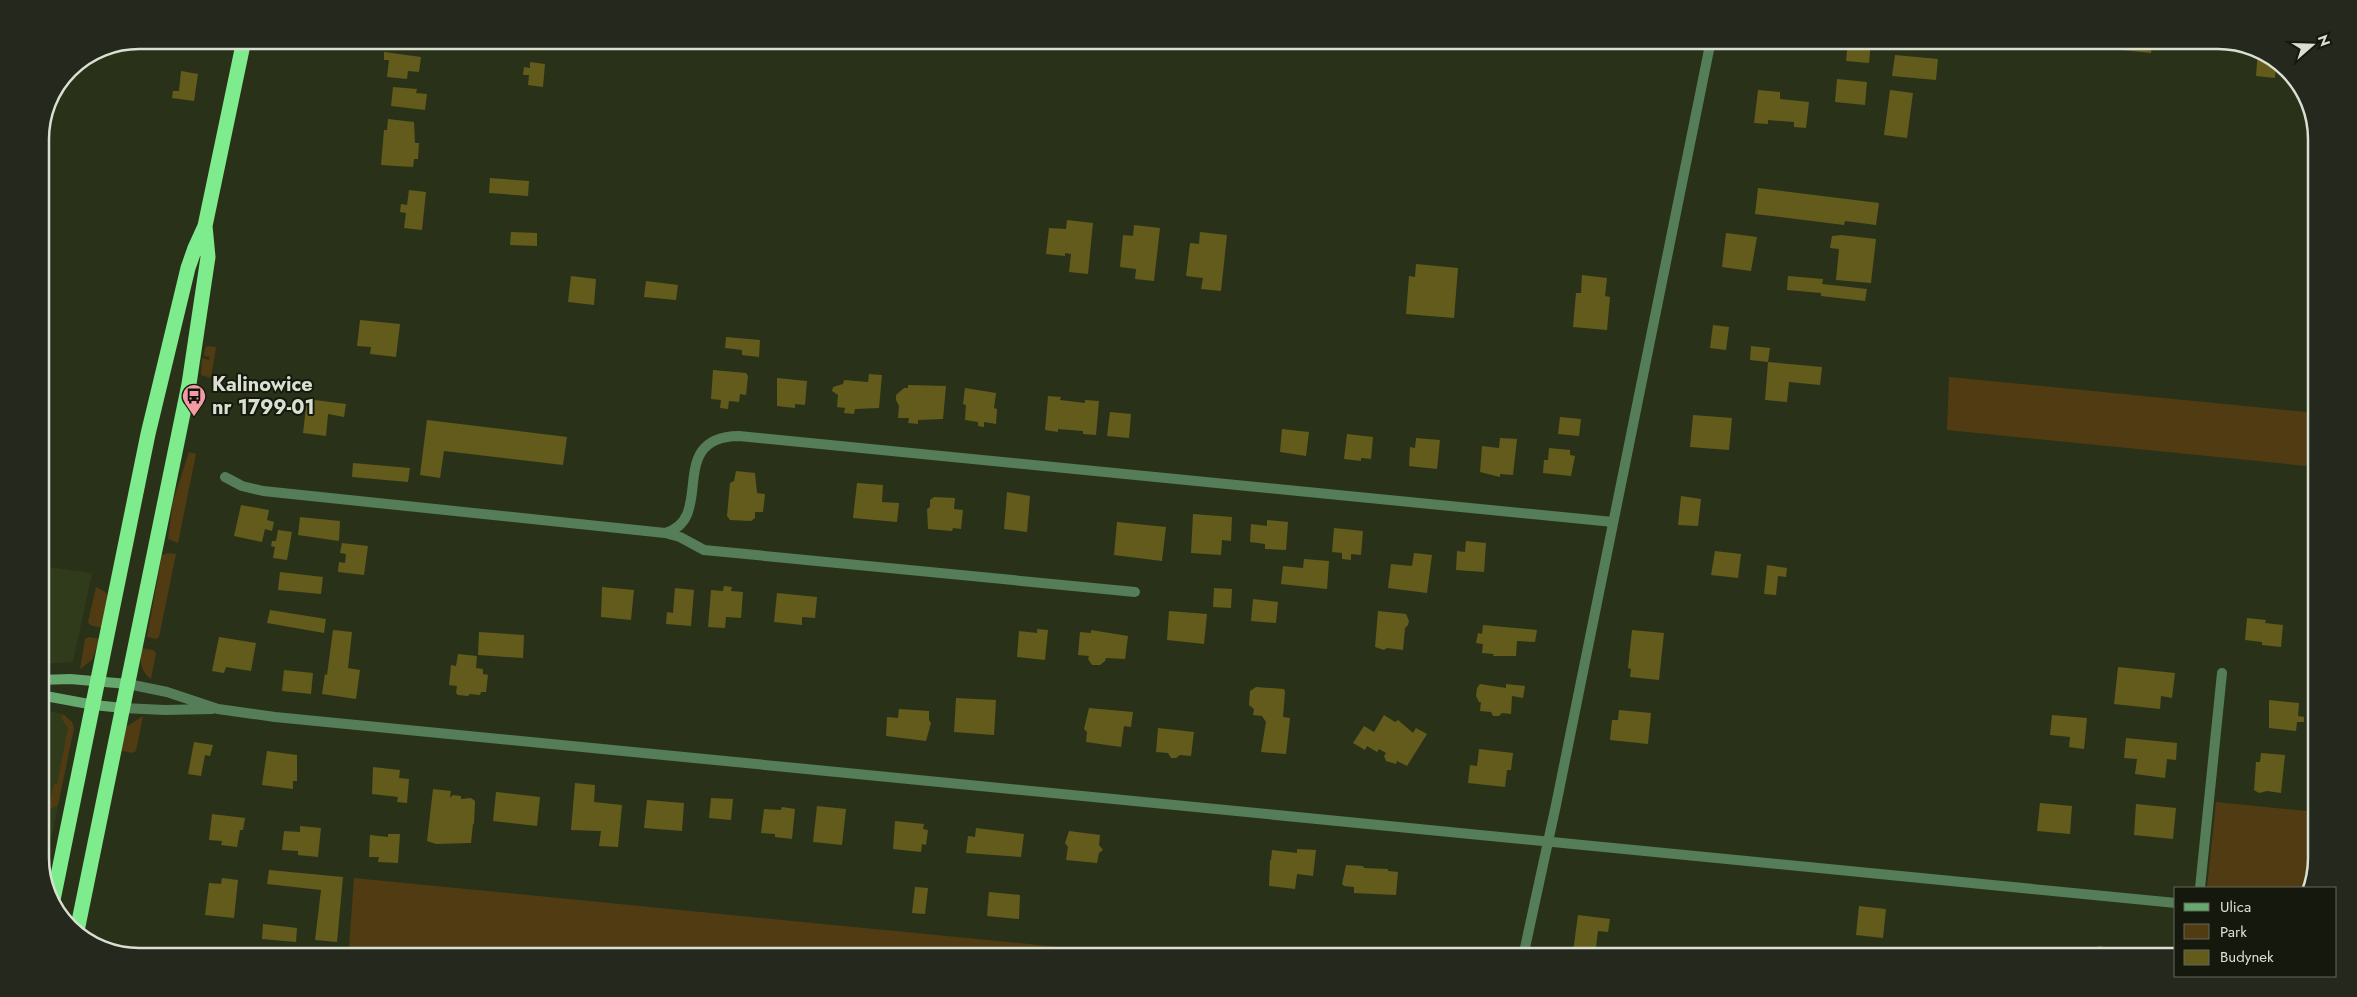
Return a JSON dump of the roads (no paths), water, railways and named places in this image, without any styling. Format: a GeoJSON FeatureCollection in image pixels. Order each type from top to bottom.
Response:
{"type":"FeatureCollection","features":[{"type":"Feature","properties":{"kind":"highway"},"geometry":{"type":"LineString","coordinates":[[55,890],[157,397],[188,268],[206,226],[242,49]]}},
{"type":"Feature","properties":{"kind":"highway"},"geometry":{"type":"LineString","coordinates":[[78,925],[189,384],[208,257],[206,226]]}},
{"type":"Feature","properties":{"kind":"street"},"geometry":{"type":"LineString","coordinates":[[1525,948],[1709,49]]}},
{"type":"Feature","properties":{"kind":"street"},"geometry":{"type":"LineString","coordinates":[[666,533],[678,528],[689,508],[695,466],[701,450],[720,438],[739,436],[1613,522]]}},
{"type":"Feature","properties":{"kind":"street"},"geometry":{"type":"LineString","coordinates":[[225,477],[242,486],[263,490],[666,533],[680,537],[704,550],[1135,592]]}},
{"type":"Feature","properties":{"kind":"street"},"geometry":{"type":"LineString","coordinates":[[2200,887],[2222,673]]}},
{"type":"Feature","properties":{"kind":"street"},"geometry":{"type":"LineString","coordinates":[[49,680],[99,681],[128,684],[167,692],[218,709],[275,718],[1548,840],[2174,903]]}},
{"type":"Feature","properties":{"kind":"street"},"geometry":{"type":"LineString","coordinates":[[49,697],[123,708],[166,710],[218,709]]}},
{"type":"Feature","properties":{"kind":"place","name":"Kalinowice nr 1799-01"},"geometry":{"type":"Point","coordinates":[194,417]}}]}
